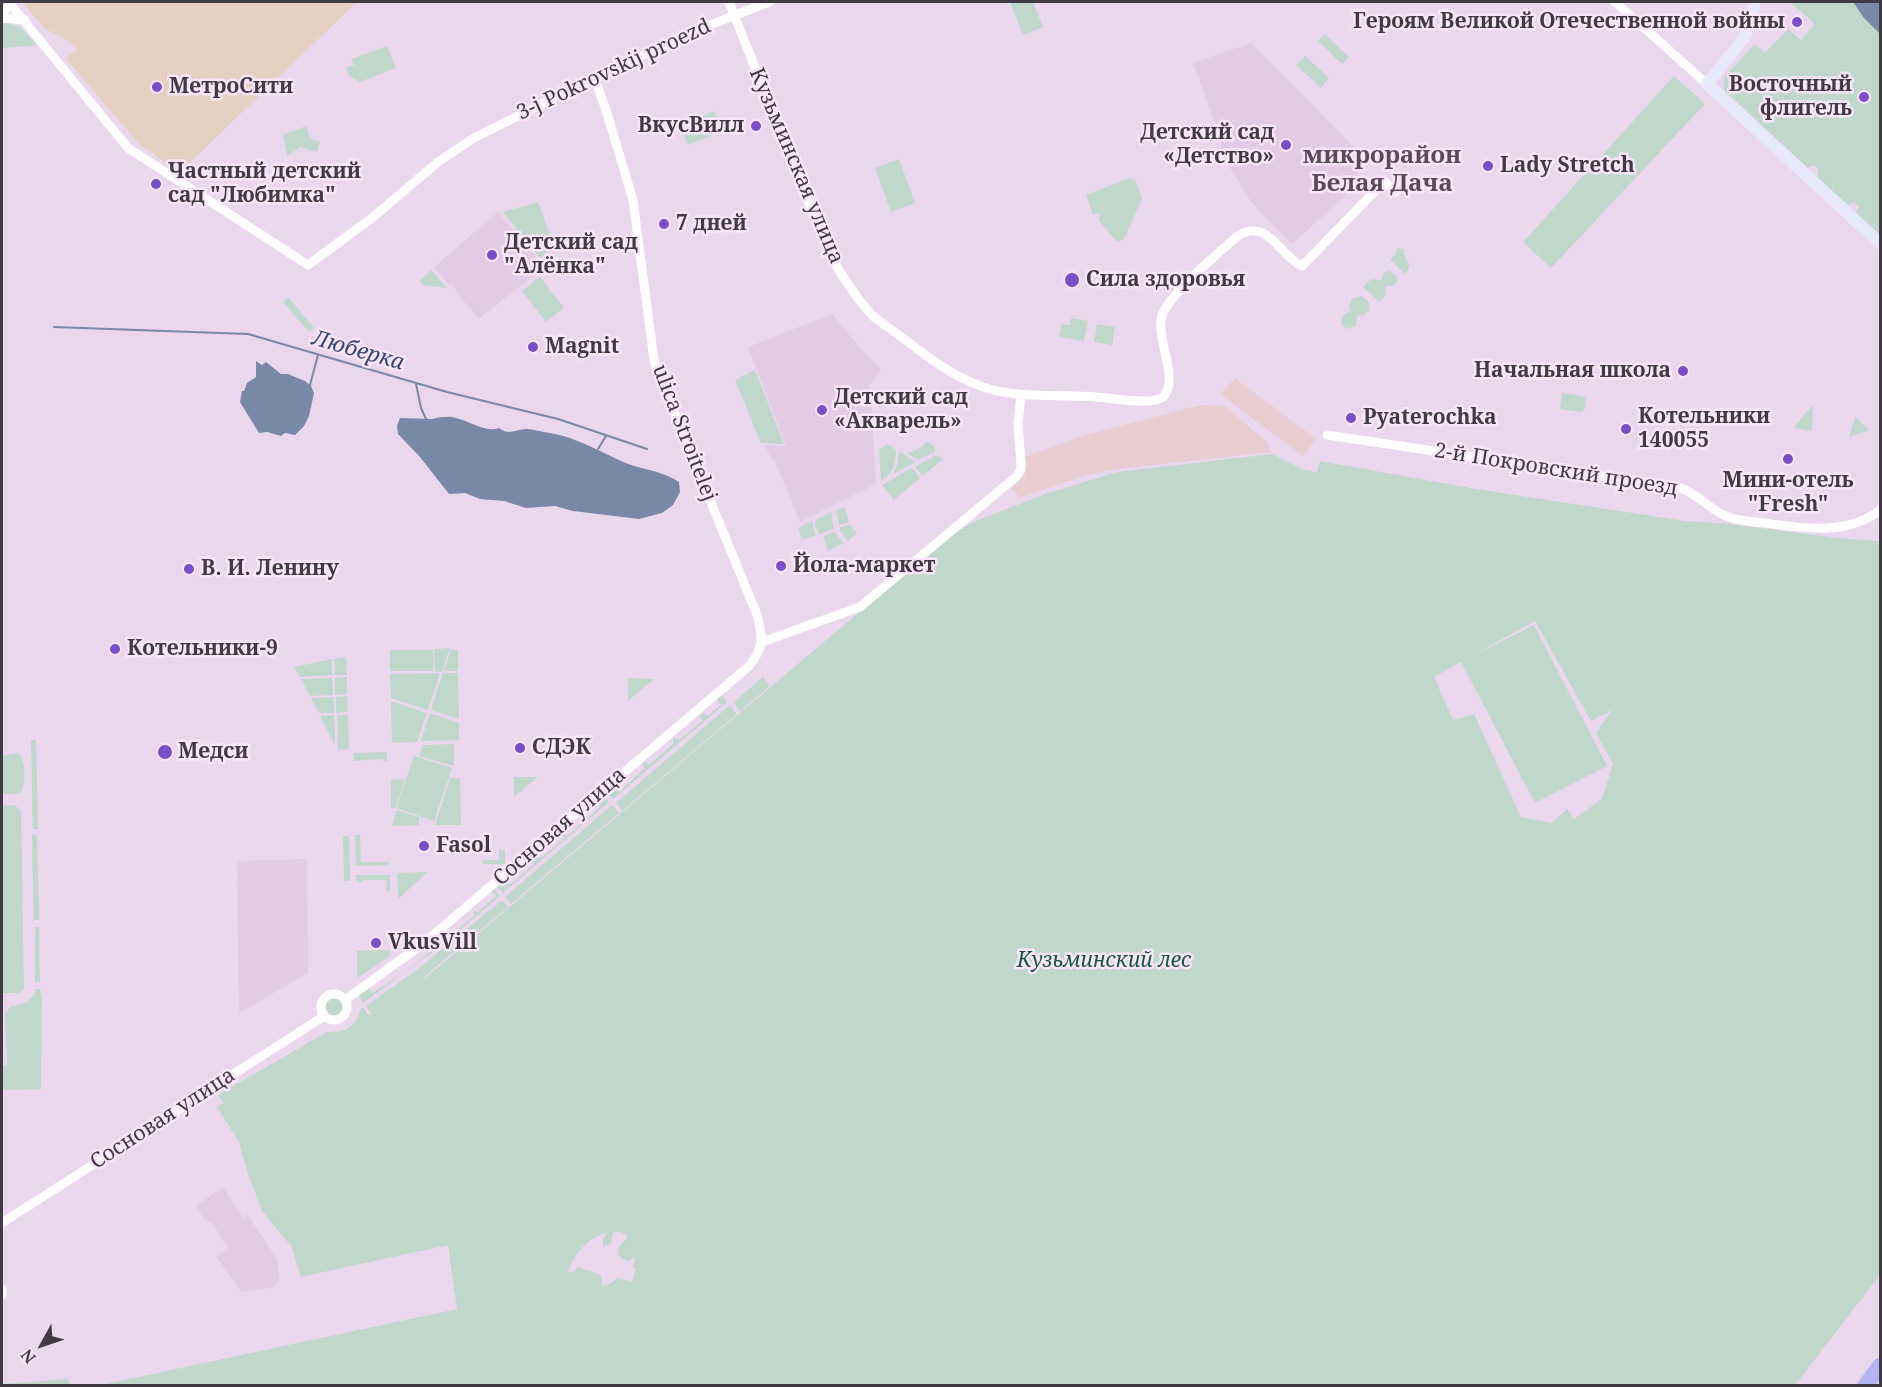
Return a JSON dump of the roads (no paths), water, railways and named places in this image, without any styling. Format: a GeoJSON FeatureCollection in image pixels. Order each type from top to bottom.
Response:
{"type":"FeatureCollection","features":[{"type":"Feature","properties":{"kind":"highway"},"geometry":{"type":"LineString","coordinates":[[1865,1386],[1881,1366]]}},
{"type":"Feature","properties":{"kind":"street","name":"Кузьминская улица"},"geometry":{"type":"LineString","coordinates":[[729,2],[826,249],[850,289],[875,318],[924,355],[946,369],[983,387],[1021,394],[1155,401],[1166,394],[1169,377],[1161,333],[1163,314],[1173,298],[1239,235],[1253,230],[1265,233],[1294,263],[1302,266],[1385,182],[1395,192],[1411,181]]}},
{"type":"Feature","properties":{"kind":"street","name":"3-j Pokrovskij proezd"},"geometry":{"type":"LineString","coordinates":[[25,20],[128,148],[308,265],[372,218],[454,150],[494,126],[610,70],[769,2]]}},
{"type":"Feature","properties":{"kind":"street"},"geometry":{"type":"LineString","coordinates":[[1615,2],[1881,243]]}},
{"type":"Feature","properties":{"kind":"street"},"geometry":{"type":"LineString","coordinates":[[1707,84],[1744,37],[1755,2]]}},
{"type":"Feature","properties":{"kind":"street"},"geometry":{"type":"LineString","coordinates":[[2,13],[11,5],[25,20]]}},
{"type":"Feature","properties":{"kind":"street"},"geometry":{"type":"LineString","coordinates":[[2,18],[25,20]]}},
{"type":"Feature","properties":{"kind":"street","name":"ulica Stroitelej"},"geometry":{"type":"LineString","coordinates":[[595,79],[633,200],[654,360],[757,615],[762,642]]}},
{"type":"Feature","properties":{"kind":"street"},"geometry":{"type":"LineString","coordinates":[[762,642],[860,606],[1017,476],[1021,469],[1018,424],[1021,394]]}},
{"type":"Feature","properties":{"kind":"street","name":"2-й Покровский проезд"},"geometry":{"type":"LineString","coordinates":[[1327,435],[1681,489],[1697,496],[1715,512],[1729,518],[1802,528],[1819,529],[1850,524],[1870,517],[1881,510]]}},
{"type":"Feature","properties":{"kind":"street","name":"Сосновая улица"},"geometry":{"type":"LineString","coordinates":[[345,1000],[424,944],[749,666],[758,655],[762,642]]}},
{"type":"Feature","properties":{"kind":"street","name":"Сосновая улица"},"geometry":{"type":"LineString","coordinates":[[338,995],[345,1000],[347,1010],[343,1017],[333,1020],[324,1016],[321,1007],[327,997],[338,995]]}},
{"type":"Feature","properties":{"kind":"street","name":"Сосновая улица"},"geometry":{"type":"LineString","coordinates":[[2,1223],[324,1016]]}},
{"type":"Feature","properties":{"kind":"street"},"geometry":{"type":"LineString","coordinates":[[2,1289],[2,1295]]}},
{"type":"Feature","properties":{"kind":"water"},"geometry":{"type":"Polygon","coordinates":[[[1853,2],[1880,2],[1880,34],[1864,18],[1853,2]]]}},
{"type":"Feature","properties":{"kind":"water"},"geometry":{"type":"Polygon","coordinates":[[[256,361],[262,365],[266,362],[281,374],[288,374],[311,386],[314,393],[309,416],[304,426],[295,435],[259,433],[240,402],[242,391],[247,383],[256,377],[256,361]]]}},
{"type":"Feature","properties":{"kind":"water"},"geometry":{"type":"Polygon","coordinates":[[[454,417],[488,429],[499,428],[509,432],[528,429],[566,437],[626,463],[673,478],[679,482],[680,492],[673,505],[662,513],[639,519],[573,511],[555,506],[526,508],[504,501],[480,499],[465,493],[449,494],[420,457],[398,434],[397,426],[400,418],[454,417]]]}},
{"type":"Feature","properties":{"kind":"waterway","name":"Люберка"},"geometry":{"type":"LineString","coordinates":[[54,327],[248,334],[447,392],[558,419],[647,449]]}},
{"type":"Feature","properties":{"kind":"waterway"},"geometry":{"type":"LineString","coordinates":[[310,385],[318,355]]}},
{"type":"Feature","properties":{"kind":"waterway"},"geometry":{"type":"LineString","coordinates":[[416,384],[426,419]]}},
{"type":"Feature","properties":{"kind":"waterway"},"geometry":{"type":"LineString","coordinates":[[598,449],[606,436]]}},
{"type":"Feature","properties":{"kind":"place","name":"Героям Великой Отечественной войны"},"geometry":{"type":"Point","coordinates":[1797,22]}},
{"type":"Feature","properties":{"kind":"place","name":"МетроСити"},"geometry":{"type":"Point","coordinates":[157,87]}},
{"type":"Feature","properties":{"kind":"place","name":"Восточный флигель"},"geometry":{"type":"Point","coordinates":[1864,97]}},
{"type":"Feature","properties":{"kind":"place","name":"ВкусВилл"},"geometry":{"type":"Point","coordinates":[756,126]}},
{"type":"Feature","properties":{"kind":"place","name":"Детский сад «Детство»"},"geometry":{"type":"Point","coordinates":[1286,145]}},
{"type":"Feature","properties":{"kind":"place","name":"Lady Stretch"},"geometry":{"type":"Point","coordinates":[1488,166]}},
{"type":"Feature","properties":{"kind":"place","name":"Частный детский сад \"Любимка\""},"geometry":{"type":"Point","coordinates":[156,184]}},
{"type":"Feature","properties":{"kind":"place","name":"7 дней"},"geometry":{"type":"Point","coordinates":[664,224]}},
{"type":"Feature","properties":{"kind":"place","name":"Детский сад \"Алёнка\""},"geometry":{"type":"Point","coordinates":[492,255]}},
{"type":"Feature","properties":{"kind":"place","name":"Сила здоровья"},"geometry":{"type":"Point","coordinates":[1072,280]}},
{"type":"Feature","properties":{"kind":"place","name":"Magnit"},"geometry":{"type":"Point","coordinates":[533,347]}},
{"type":"Feature","properties":{"kind":"place","name":"Начальная школа"},"geometry":{"type":"Point","coordinates":[1683,371]}},
{"type":"Feature","properties":{"kind":"place","name":"Детский сад «Акварель»"},"geometry":{"type":"Point","coordinates":[822,410]}},
{"type":"Feature","properties":{"kind":"place","name":"Pyaterochka"},"geometry":{"type":"Point","coordinates":[1351,418]}},
{"type":"Feature","properties":{"kind":"place","name":"Котельники 140055"},"geometry":{"type":"Point","coordinates":[1626,429]}},
{"type":"Feature","properties":{"kind":"place","name":"Мини-отель \"Fresh\""},"geometry":{"type":"Point","coordinates":[1788,459]}},
{"type":"Feature","properties":{"kind":"place","name":"Йола-маркет"},"geometry":{"type":"Point","coordinates":[781,566]}},
{"type":"Feature","properties":{"kind":"place","name":"В. И. Ленину"},"geometry":{"type":"Point","coordinates":[189,569]}},
{"type":"Feature","properties":{"kind":"place","name":"Котельники-9"},"geometry":{"type":"Point","coordinates":[115,649]}},
{"type":"Feature","properties":{"kind":"place","name":"СДЭК"},"geometry":{"type":"Point","coordinates":[520,748]}},
{"type":"Feature","properties":{"kind":"place","name":"Медси"},"geometry":{"type":"Point","coordinates":[165,752]}},
{"type":"Feature","properties":{"kind":"place","name":"Fasol"},"geometry":{"type":"Point","coordinates":[424,846]}},
{"type":"Feature","properties":{"kind":"place","name":"VkusVill"},"geometry":{"type":"Point","coordinates":[376,943]}},
{"type":"Feature","properties":{"kind":"district","name":"микрорайон Белая Дача"},"geometry":{"type":"Point","coordinates":[1382,170]}},
{"type":"Feature","properties":{"kind":"park label","name":"Кузьминский лес"},"geometry":{"type":"Point","coordinates":[1104,961]}}]}
